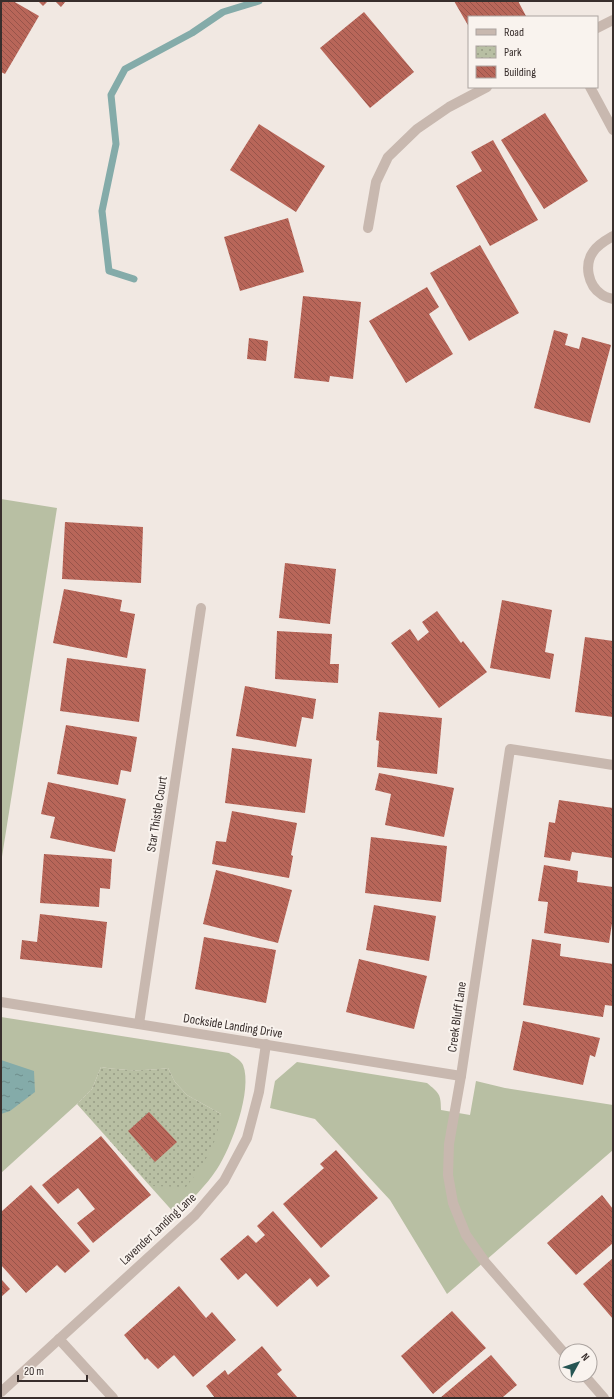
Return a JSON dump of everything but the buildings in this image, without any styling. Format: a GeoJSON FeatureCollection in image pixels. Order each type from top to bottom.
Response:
{"type":"FeatureCollection","features":[{"type":"Feature","properties":{"kind":"street"},"geometry":{"type":"LineString","coordinates":[[598,28],[613,20]]}},
{"type":"Feature","properties":{"kind":"street"},"geometry":{"type":"LineString","coordinates":[[368,228],[376,182],[388,157],[417,129],[449,107],[485,88]]}},
{"type":"Feature","properties":{"kind":"street"},"geometry":{"type":"LineString","coordinates":[[591,88],[613,130]]}},
{"type":"Feature","properties":{"kind":"street"},"geometry":{"type":"LineString","coordinates":[[613,236],[604,241],[593,252],[587,267],[590,283],[601,295],[613,299]]}},
{"type":"Feature","properties":{"kind":"street","name":"Star Thistle Court"},"geometry":{"type":"LineString","coordinates":[[139,1024],[201,608]]}},
{"type":"Feature","properties":{"kind":"street","name":"Creek Bluff Lane"},"geometry":{"type":"LineString","coordinates":[[558,1346],[485,1262],[466,1235],[453,1202],[448,1175],[449,1144],[461,1076],[510,749],[613,765]]}},
{"type":"Feature","properties":{"kind":"street","name":"Dockside Landing Drive"},"geometry":{"type":"LineString","coordinates":[[1,1002],[461,1076]]}},
{"type":"Feature","properties":{"kind":"street","name":"Lavender Landing Lane"},"geometry":{"type":"LineString","coordinates":[[1,1392],[195,1215],[224,1182],[246,1138],[259,1092],[266,1044]]}},
{"type":"Feature","properties":{"kind":"street"},"geometry":{"type":"LineString","coordinates":[[59,1338],[113,1398]]}},
{"type":"Feature","properties":{"kind":"street"},"geometry":{"type":"LineString","coordinates":[[591,1383],[604,1398]]}},
{"type":"Feature","properties":{"kind":"green space"},"geometry":{"type":"Polygon","coordinates":[[[1,499],[57,508],[1,863],[1,499]]]}},
{"type":"Feature","properties":{"kind":"green space"},"geometry":{"type":"Polygon","coordinates":[[[1,1017],[229,1053],[237,1058],[243,1065],[245,1076],[243,1103],[234,1133],[223,1160],[213,1175],[198,1193],[176,1215],[150,1186],[186,1186],[221,1114],[187,1095],[175,1082],[168,1068],[134,1070],[101,1067],[92,1089],[1,1173],[1,1017]]]}},
{"type":"Feature","properties":{"kind":"green space"},"geometry":{"type":"Polygon","coordinates":[[[297,1062],[427,1083],[440,1097],[441,1110],[470,1115],[476,1081],[505,1088],[613,1105],[613,1150],[447,1294],[390,1200],[315,1119],[270,1108],[275,1081],[297,1062]]]}},
{"type":"Feature","properties":{"kind":"green space"},"geometry":{"type":"Polygon","coordinates":[[[101,1067],[134,1070],[168,1068],[175,1082],[187,1095],[221,1114],[216,1138],[203,1165],[186,1187],[150,1186],[77,1104],[92,1089],[101,1067]]]}},
{"type":"Feature","properties":{"kind":"water"},"geometry":{"type":"Polygon","coordinates":[[[1,1060],[34,1071],[35,1092],[10,1111],[1,1114],[1,1060]]]}},
{"type":"Feature","properties":{"kind":"waterway"},"geometry":{"type":"LineString","coordinates":[[134,279],[109,271],[102,211],[116,144],[111,95],[125,69],[192,33],[223,12],[259,1]]}}]}
